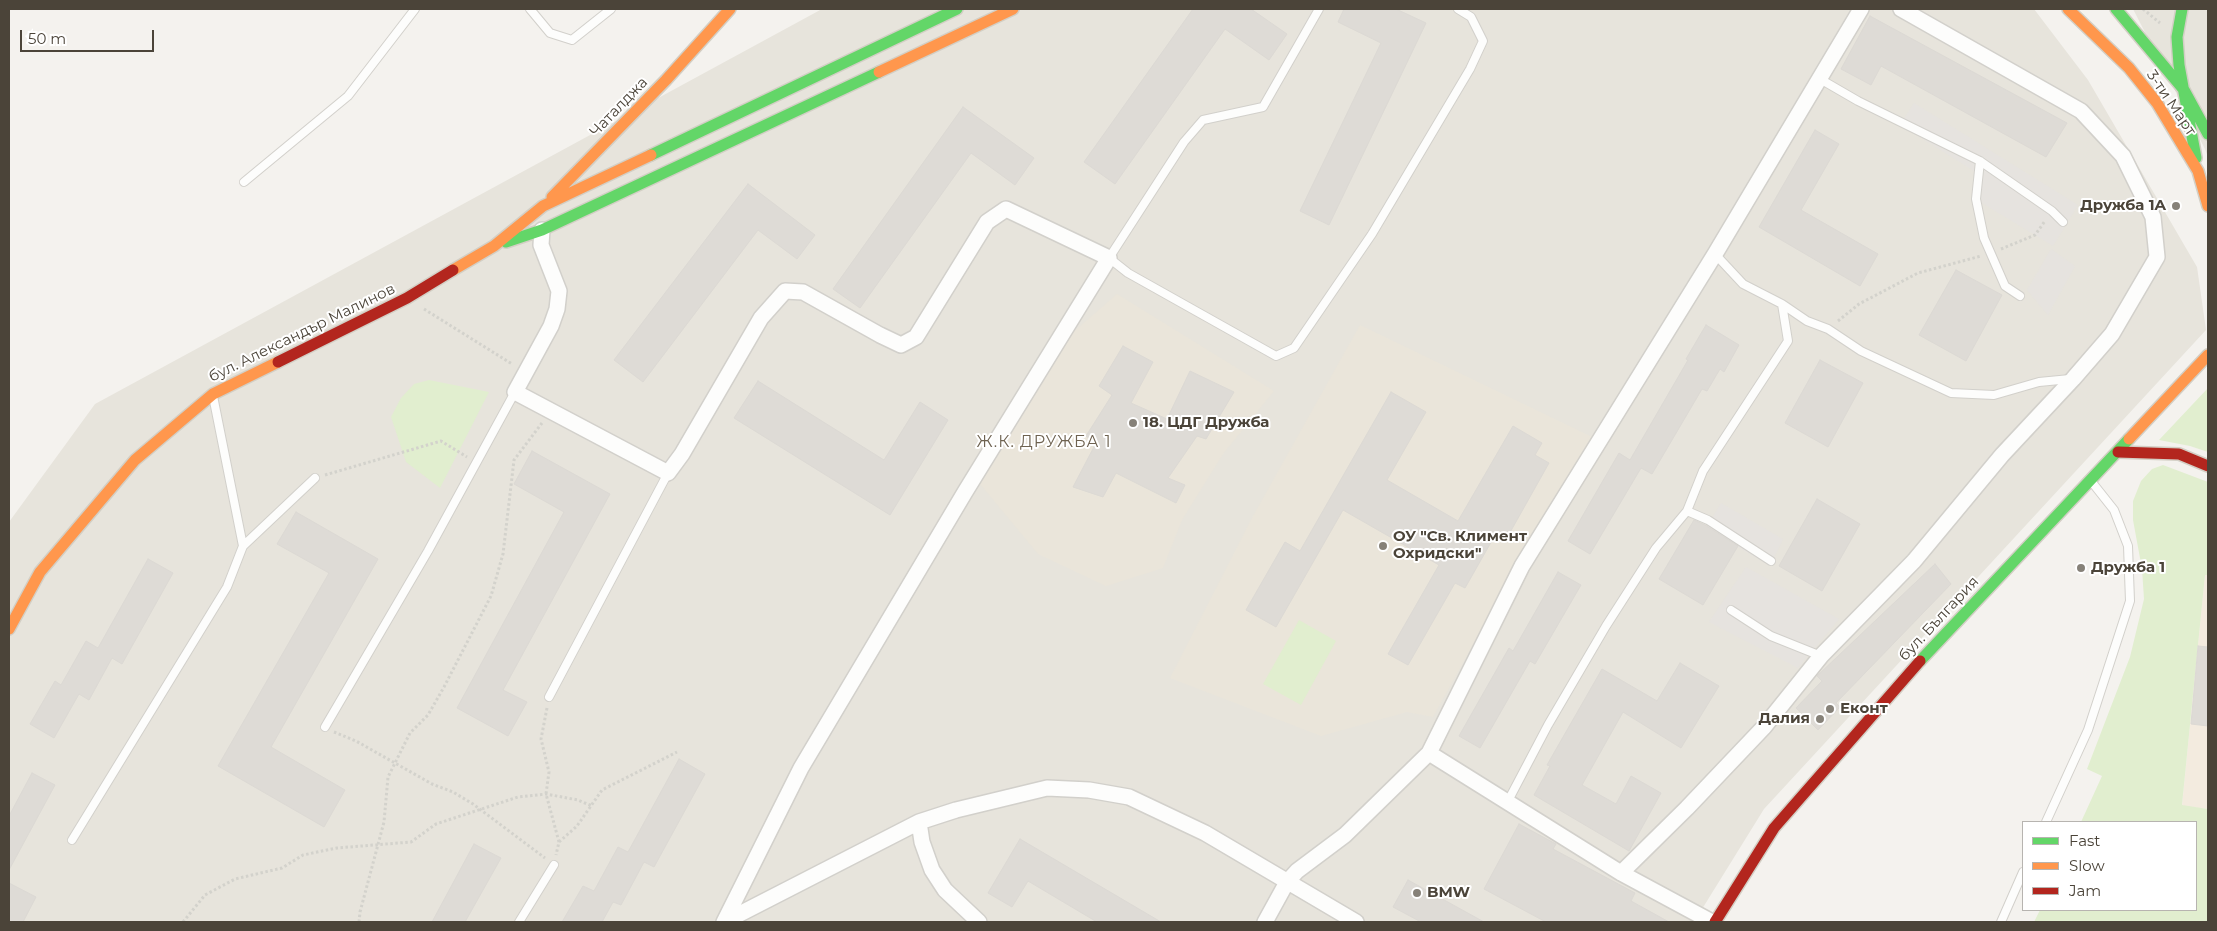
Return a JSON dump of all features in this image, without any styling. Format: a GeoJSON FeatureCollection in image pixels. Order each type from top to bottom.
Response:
{"type":"FeatureCollection","features":[{"type":"Feature","properties":{"kind":"street","name":"Чаталджа"},"geometry":{"type":"LineString","coordinates":[[543,206],[666,80],[730,9]]}},
{"type":"Feature","properties":{"kind":"street"},"geometry":{"type":"LineString","coordinates":[[494,246],[543,206],[957,9]]}},
{"type":"Feature","properties":{"kind":"street"},"geometry":{"type":"LineString","coordinates":[[494,246],[542,230],[1013,9]]}},
{"type":"Feature","properties":{"kind":"street"},"geometry":{"type":"LineString","coordinates":[[1265,922],[1287,882],[1297,871],[1345,835],[1429,753],[1522,566],[1715,254],[1861,9]]}},
{"type":"Feature","properties":{"kind":"street"},"geometry":{"type":"LineString","coordinates":[[1621,873],[1687,808],[1764,727],[1821,656],[1914,561],[2002,455],[2073,379],[2112,334],[2156,257],[2154,217],[2123,156],[2081,111],[1900,9]]}},
{"type":"Feature","properties":{"kind":"street","name":"3-ти Март"},"geometry":{"type":"LineString","coordinates":[[2068,9],[2129,68],[2156,102],[2198,171],[2208,206]]}},
{"type":"Feature","properties":{"kind":"street"},"geometry":{"type":"LineString","coordinates":[[2116,9],[2184,90],[2208,134]]}},
{"type":"Feature","properties":{"kind":"street"},"geometry":{"type":"LineString","coordinates":[[2182,9],[2177,37],[2179,65],[2198,171]]}},
{"type":"Feature","properties":{"kind":"street"},"geometry":{"type":"LineString","coordinates":[[543,206],[541,245],[559,291],[558,309],[515,392],[668,473],[682,454],[761,318],[786,290],[803,292],[901,345],[916,337],[987,222],[1006,208],[1109,258],[965,492],[801,768],[724,922]]}},
{"type":"Feature","properties":{"kind":"street","name":"бул. Александър Малинов"},"geometry":{"type":"LineString","coordinates":[[9,629],[40,572],[135,460],[213,394],[407,298],[494,246]]}},
{"type":"Feature","properties":{"kind":"street","name":"бул. България"},"geometry":{"type":"LineString","coordinates":[[1714,922],[1774,828],[1914,667],[2092,481],[2208,355]]}},
{"type":"Feature","properties":{"kind":"street"},"geometry":{"type":"LineString","coordinates":[[2118,452],[2179,454],[2208,466]]}},
{"type":"Feature","properties":{"kind":"street"},"geometry":{"type":"LineString","coordinates":[[1429,753],[1621,873],[1714,922]]}},
{"type":"Feature","properties":{"kind":"street"},"geometry":{"type":"LineString","coordinates":[[724,922],[919,822],[956,810],[1047,788],[1089,790],[1129,797],[1205,833],[1356,922]]}},
{"type":"Feature","properties":{"kind":"street"},"geometry":{"type":"LineString","coordinates":[[919,822],[922,842],[932,870],[945,890],[979,922]]}},
{"type":"Feature","properties":{"kind":"lane"},"geometry":{"type":"LineString","coordinates":[[244,182],[348,96],[415,9]]}},
{"type":"Feature","properties":{"kind":"lane"},"geometry":{"type":"LineString","coordinates":[[530,9],[550,34],[572,40],[611,9]]}},
{"type":"Feature","properties":{"kind":"lane"},"geometry":{"type":"LineString","coordinates":[[1319,9],[1262,106],[1203,120],[1184,142],[1109,258],[1128,273],[1276,356],[1294,348],[1372,234],[1470,69],[1483,41],[1471,17],[1458,9]]}},
{"type":"Feature","properties":{"kind":"lane"},"geometry":{"type":"LineString","coordinates":[[1820,79],[1858,101],[1980,162],[2052,210],[2063,222]]}},
{"type":"Feature","properties":{"kind":"lane"},"geometry":{"type":"LineString","coordinates":[[1980,162],[1976,199],[1984,238],[2006,286],[2020,296]]}},
{"type":"Feature","properties":{"kind":"lane"},"geometry":{"type":"LineString","coordinates":[[1715,254],[1743,284],[1782,304],[1806,320],[1828,329],[1861,351],[1951,393],[1994,395],[2039,382],[2073,379]]}},
{"type":"Feature","properties":{"kind":"lane"},"geometry":{"type":"LineString","coordinates":[[1508,801],[1548,724],[1606,626],[1656,548],[1687,512],[1704,471],[1788,341],[1782,304]]}},
{"type":"Feature","properties":{"kind":"lane"},"geometry":{"type":"LineString","coordinates":[[325,728],[428,551],[515,392]]}},
{"type":"Feature","properties":{"kind":"lane"},"geometry":{"type":"LineString","coordinates":[[213,394],[243,546]]}},
{"type":"Feature","properties":{"kind":"lane"},"geometry":{"type":"LineString","coordinates":[[548,697],[668,473]]}},
{"type":"Feature","properties":{"kind":"lane"},"geometry":{"type":"LineString","coordinates":[[72,840],[227,587],[243,546],[315,478]]}},
{"type":"Feature","properties":{"kind":"lane"},"geometry":{"type":"LineString","coordinates":[[2046,821],[2088,730],[2130,600],[2128,546],[2114,510],[2092,481]]}},
{"type":"Feature","properties":{"kind":"lane"},"geometry":{"type":"LineString","coordinates":[[1687,512],[1708,520],[1771,561]]}},
{"type":"Feature","properties":{"kind":"lane"},"geometry":{"type":"LineString","coordinates":[[1730,610],[1771,636],[1821,656]]}},
{"type":"Feature","properties":{"kind":"lane"},"geometry":{"type":"LineString","coordinates":[[519,922],[554,865]]}},
{"type":"Feature","properties":{"kind":"lane"},"geometry":{"type":"LineString","coordinates":[[2001,922],[2022,874]]}},
{"type":"Feature","properties":{"kind":"path"},"geometry":{"type":"LineString","coordinates":[[2143,9],[2165,28]]}},
{"type":"Feature","properties":{"kind":"path"},"geometry":{"type":"LineString","coordinates":[[1828,329],[1859,304],[1918,273],[1974,259],[2035,235],[2052,210]]}},
{"type":"Feature","properties":{"kind":"path"},"geometry":{"type":"LineString","coordinates":[[407,298],[526,373]]}},
{"type":"Feature","properties":{"kind":"path"},"geometry":{"type":"LineString","coordinates":[[359,922],[384,822],[388,777],[410,733],[428,715],[440,694],[491,596],[503,554],[514,460],[550,412]]}},
{"type":"Feature","properties":{"kind":"path"},"geometry":{"type":"LineString","coordinates":[[315,478],[441,441],[476,462]]}},
{"type":"Feature","properties":{"kind":"path"},"geometry":{"type":"LineString","coordinates":[[325,728],[356,741],[432,784],[453,792],[479,808],[554,865],[560,842],[546,794],[549,772],[541,739],[548,697]]}},
{"type":"Feature","properties":{"kind":"path"},"geometry":{"type":"LineString","coordinates":[[560,842],[577,826],[602,790],[677,752]]}},
{"type":"Feature","properties":{"kind":"path"},"geometry":{"type":"LineString","coordinates":[[183,922],[205,895],[235,879],[282,868],[303,855],[337,848],[411,842],[436,824],[479,808],[518,797],[546,794],[578,800],[592,806]]}},
{"type":"Feature","properties":{"kind":"shaded area"},"geometry":{"type":"Polygon","coordinates":[[[822,9],[2034,9],[2088,80],[2197,267],[2206,330],[1764,809],[1694,922],[9,922],[9,522],[95,404],[822,9]]]}},
{"type":"Feature","properties":{"kind":"shaded area"},"geometry":{"type":"Polygon","coordinates":[[[2133,9],[2208,9],[2208,157],[2205,149],[2133,9]]]}},
{"type":"Feature","properties":{"kind":"shaded area"},"geometry":{"type":"Polygon","coordinates":[[[1914,103],[2078,205],[2053,246],[1982,203],[1974,171],[1900,125],[1914,103]]]}},
{"type":"Feature","properties":{"kind":"shaded area"},"geometry":{"type":"Polygon","coordinates":[[[2051,249],[2075,266],[2048,315],[2027,290],[2051,249]]]}},
{"type":"Feature","properties":{"kind":"shaded area","name":"18. ЦДГ Дружба"},"geometry":{"type":"Polygon","coordinates":[[[1117,294],[1274,391],[1223,454],[1182,520],[1163,568],[1106,586],[1038,554],[980,484],[1071,334],[1117,294]]]}},
{"type":"Feature","properties":{"kind":"shaded area","name":"ОУ \"Св. Климент Охридски\""},"geometry":{"type":"Polygon","coordinates":[[[1360,325],[1592,437],[1511,576],[1433,717],[1407,712],[1321,736],[1170,678],[1253,516],[1360,325]]]}},
{"type":"Feature","properties":{"kind":"shaded area"},"geometry":{"type":"Polygon","coordinates":[[[1721,503],[1783,539],[1770,566],[1706,528],[1721,503]]]}},
{"type":"Feature","properties":{"kind":"shaded area"},"geometry":{"type":"Polygon","coordinates":[[[1746,567],[1839,619],[1798,668],[1709,622],[1746,567]]]}},
{"type":"Feature","properties":{"kind":"shaded area"},"geometry":{"type":"Polygon","coordinates":[[[2205,574],[2208,575],[2208,809],[2182,806],[2205,574]]]}},
{"type":"Feature","properties":{"kind":"green space"},"geometry":{"type":"Polygon","coordinates":[[[429,380],[489,392],[440,488],[406,462],[391,417],[401,398],[414,384],[429,380]]]}},
{"type":"Feature","properties":{"kind":"green space"},"geometry":{"type":"Polygon","coordinates":[[[2208,388],[2208,452],[2190,446],[2159,440],[2208,388]]]}},
{"type":"Feature","properties":{"kind":"green space"},"geometry":{"type":"Polygon","coordinates":[[[2163,465],[2208,482],[2208,575],[2205,575],[2182,805],[2208,809],[2208,922],[2034,922],[2040,911],[2197,911],[2197,821],[2081,821],[2102,776],[2087,769],[2130,657],[2144,599],[2142,569],[2133,520],[2133,501],[2141,481],[2152,469],[2163,465]]]}},
{"type":"Feature","properties":{"kind":"green space"},"geometry":{"type":"Polygon","coordinates":[[[1299,620],[1336,641],[1301,705],[1263,684],[1299,620]]]}},
{"type":"Feature","properties":{"kind":"building"},"geometry":{"type":"Polygon","coordinates":[[[1193,9],[1251,9],[1287,34],[1269,60],[1225,29],[1115,184],[1084,162],[1193,9]]]}},
{"type":"Feature","properties":{"kind":"building"},"geometry":{"type":"Polygon","coordinates":[[[1344,9],[1396,9],[1426,23],[1329,225],[1300,211],[1381,43],[1338,22],[1344,9]]]}},
{"type":"Feature","properties":{"kind":"building"},"geometry":{"type":"Polygon","coordinates":[[[1870,16],[2067,123],[2046,157],[1881,66],[1871,85],[1841,69],[1870,16]]]}},
{"type":"Feature","properties":{"kind":"building"},"geometry":{"type":"Polygon","coordinates":[[[963,107],[1034,158],[1015,185],[971,153],[860,308],[833,289],[963,107]]]}},
{"type":"Feature","properties":{"kind":"building"},"geometry":{"type":"Polygon","coordinates":[[[1815,130],[1839,144],[1801,210],[1878,254],[1860,286],[1759,227],[1815,130]]]}},
{"type":"Feature","properties":{"kind":"building"},"geometry":{"type":"Polygon","coordinates":[[[748,184],[815,235],[797,259],[758,230],[643,382],[614,360],[748,184]]]}},
{"type":"Feature","properties":{"kind":"building"},"geometry":{"type":"Polygon","coordinates":[[[1956,270],[2002,295],[1966,361],[1919,335],[1956,270]]]}},
{"type":"Feature","properties":{"kind":"building"},"geometry":{"type":"Polygon","coordinates":[[[1706,325],[1739,345],[1724,372],[1720,369],[1707,391],[1702,389],[1652,474],[1641,468],[1590,554],[1568,541],[1619,453],[1630,460],[1706,325]]]}},
{"type":"Feature","properties":{"kind":"building"},"geometry":{"type":"Polygon","coordinates":[[[1123,346],[1153,362],[1131,403],[1167,419],[1190,371],[1234,392],[1206,439],[1197,436],[1168,478],[1185,485],[1176,503],[1116,473],[1103,497],[1073,487],[1096,443],[1086,436],[1112,395],[1099,386],[1123,346]]]}},
{"type":"Feature","properties":{"kind":"building"},"geometry":{"type":"Polygon","coordinates":[[[1820,360],[1863,383],[1828,447],[1785,423],[1820,360]]]}},
{"type":"Feature","properties":{"kind":"building"},"geometry":{"type":"Polygon","coordinates":[[[758,381],[884,460],[920,402],[948,420],[890,515],[734,418],[758,381]]]}},
{"type":"Feature","properties":{"kind":"building"},"geometry":{"type":"Polygon","coordinates":[[[1391,392],[1426,412],[1387,480],[1458,521],[1513,426],[1542,443],[1535,455],[1549,463],[1508,536],[1498,530],[1465,588],[1455,583],[1408,665],[1388,654],[1439,565],[1343,510],[1276,627],[1246,610],[1285,542],[1300,551],[1391,392]]]}},
{"type":"Feature","properties":{"kind":"building"},"geometry":{"type":"Polygon","coordinates":[[[532,451],[610,494],[503,690],[527,702],[508,736],[457,708],[564,512],[514,484],[532,451]]]}},
{"type":"Feature","properties":{"kind":"building"},"geometry":{"type":"Polygon","coordinates":[[[1817,499],[1860,524],[1822,591],[1779,566],[1817,499]]]}},
{"type":"Feature","properties":{"kind":"building"},"geometry":{"type":"Polygon","coordinates":[[[296,512],[378,559],[271,747],[345,790],[324,827],[218,766],[329,573],[277,544],[296,512]]]}},
{"type":"Feature","properties":{"kind":"building"},"geometry":{"type":"Polygon","coordinates":[[[1694,520],[1738,546],[1703,605],[1659,579],[1694,520]]]}},
{"type":"Feature","properties":{"kind":"building"},"geometry":{"type":"Polygon","coordinates":[[[148,559],[173,573],[122,664],[112,658],[89,700],[79,694],[54,738],[30,724],[55,681],[61,685],[86,641],[98,648],[148,559]]]}},
{"type":"Feature","properties":{"kind":"building"},"geometry":{"type":"Polygon","coordinates":[[[1935,564],[1951,584],[1836,703],[1840,707],[1818,730],[1796,708],[1822,681],[1817,676],[1935,564]]]}},
{"type":"Feature","properties":{"kind":"building"},"geometry":{"type":"Polygon","coordinates":[[[1558,572],[1581,585],[1535,664],[1530,661],[1480,748],[1459,736],[1509,648],[1513,651],[1558,572]]]}},
{"type":"Feature","properties":{"kind":"building"},"geometry":{"type":"Polygon","coordinates":[[[2198,646],[2208,647],[2208,726],[2191,724],[2198,646]]]}},
{"type":"Feature","properties":{"kind":"building"},"geometry":{"type":"Polygon","coordinates":[[[1680,663],[1719,686],[1681,748],[1623,712],[1582,785],[1616,804],[1631,776],[1661,793],[1629,851],[1534,795],[1550,766],[1547,765],[1602,669],[1657,701],[1680,663]]]}},
{"type":"Feature","properties":{"kind":"building"},"geometry":{"type":"Polygon","coordinates":[[[679,759],[705,774],[654,867],[644,862],[621,905],[613,902],[602,922],[562,922],[583,886],[594,891],[618,847],[628,852],[679,759]]]}},
{"type":"Feature","properties":{"kind":"building"},"geometry":{"type":"Polygon","coordinates":[[[32,773],[55,785],[9,870],[9,816],[32,773]]]}},
{"type":"Feature","properties":{"kind":"building"},"geometry":{"type":"Polygon","coordinates":[[[1519,824],[1556,844],[1553,849],[1635,893],[1631,901],[1669,922],[1546,922],[1484,889],[1519,824]]]}},
{"type":"Feature","properties":{"kind":"building"},"geometry":{"type":"Polygon","coordinates":[[[1020,839],[1161,922],[1097,922],[1028,881],[1012,907],[988,893],[1020,839]]]}},
{"type":"Feature","properties":{"kind":"building"},"geometry":{"type":"Polygon","coordinates":[[[474,844],[501,858],[465,922],[432,922],[474,844]]]}},
{"type":"Feature","properties":{"kind":"building","name":"BMW"},"geometry":{"type":"Polygon","coordinates":[[[1408,880],[1484,922],[1421,922],[1393,907],[1408,880]]]}},
{"type":"Feature","properties":{"kind":"building"},"geometry":{"type":"Polygon","coordinates":[[[9,883],[36,897],[23,922],[9,922],[9,883]]]}},
{"type":"Feature","properties":{"kind":"traffic: fast"},"geometry":{"type":"LineString","coordinates":[[651,155],[957,9]]}},
{"type":"Feature","properties":{"kind":"traffic: fast"},"geometry":{"type":"LineString","coordinates":[[2116,9],[2184,90],[2208,134]]}},
{"type":"Feature","properties":{"kind":"traffic: fast"},"geometry":{"type":"LineString","coordinates":[[2182,9],[2177,37],[2179,65],[2196,158]]}},
{"type":"Feature","properties":{"kind":"traffic: fast"},"geometry":{"type":"LineString","coordinates":[[506,242],[542,230],[879,72]]}},
{"type":"Feature","properties":{"kind":"traffic: fast"},"geometry":{"type":"LineString","coordinates":[[1920,661],[2129,439]]}},
{"type":"Feature","properties":{"kind":"traffic: slow"},"geometry":{"type":"LineString","coordinates":[[552,197],[666,80],[730,9]]}},
{"type":"Feature","properties":{"kind":"traffic: slow"},"geometry":{"type":"LineString","coordinates":[[879,72],[1013,9]]}},
{"type":"Feature","properties":{"kind":"traffic: slow"},"geometry":{"type":"LineString","coordinates":[[2068,9],[2129,68],[2157,103],[2198,171],[2208,206]]}},
{"type":"Feature","properties":{"kind":"traffic: slow"},"geometry":{"type":"LineString","coordinates":[[453,270],[494,246],[543,206],[651,155]]}},
{"type":"Feature","properties":{"kind":"traffic: slow"},"geometry":{"type":"LineString","coordinates":[[2129,439],[2208,355]]}},
{"type":"Feature","properties":{"kind":"traffic: slow"},"geometry":{"type":"LineString","coordinates":[[9,629],[40,572],[135,460],[213,394],[278,362]]}},
{"type":"Feature","properties":{"kind":"traffic: jam"},"geometry":{"type":"LineString","coordinates":[[278,362],[407,298],[453,270]]}},
{"type":"Feature","properties":{"kind":"traffic: jam"},"geometry":{"type":"LineString","coordinates":[[2118,452],[2179,454],[2208,466]]}},
{"type":"Feature","properties":{"kind":"traffic: jam"},"geometry":{"type":"LineString","coordinates":[[1715,922],[1774,828],[1920,661]]}},
{"type":"Feature","properties":{"kind":"place","name":"Дружба 1A"},"geometry":{"type":"Point","coordinates":[2176,206]}},
{"type":"Feature","properties":{"kind":"place","name":"18. ЦДГ Дружба"},"geometry":{"type":"Point","coordinates":[1133,423]}},
{"type":"Feature","properties":{"kind":"place","name":"ОУ \"Св. Климент Охридски\""},"geometry":{"type":"Point","coordinates":[1383,546]}},
{"type":"Feature","properties":{"kind":"place","name":"Дружба 1"},"geometry":{"type":"Point","coordinates":[2081,568]}},
{"type":"Feature","properties":{"kind":"place","name":"Еконт"},"geometry":{"type":"Point","coordinates":[1830,709]}},
{"type":"Feature","properties":{"kind":"place","name":"Далия"},"geometry":{"type":"Point","coordinates":[1820,719]}},
{"type":"Feature","properties":{"kind":"place","name":"BMW"},"geometry":{"type":"Point","coordinates":[1417,893]}},
{"type":"Feature","properties":{"kind":"district","name":"Ж.К. ДРУЖБА 1"},"geometry":{"type":"Point","coordinates":[1044,442]}}]}
